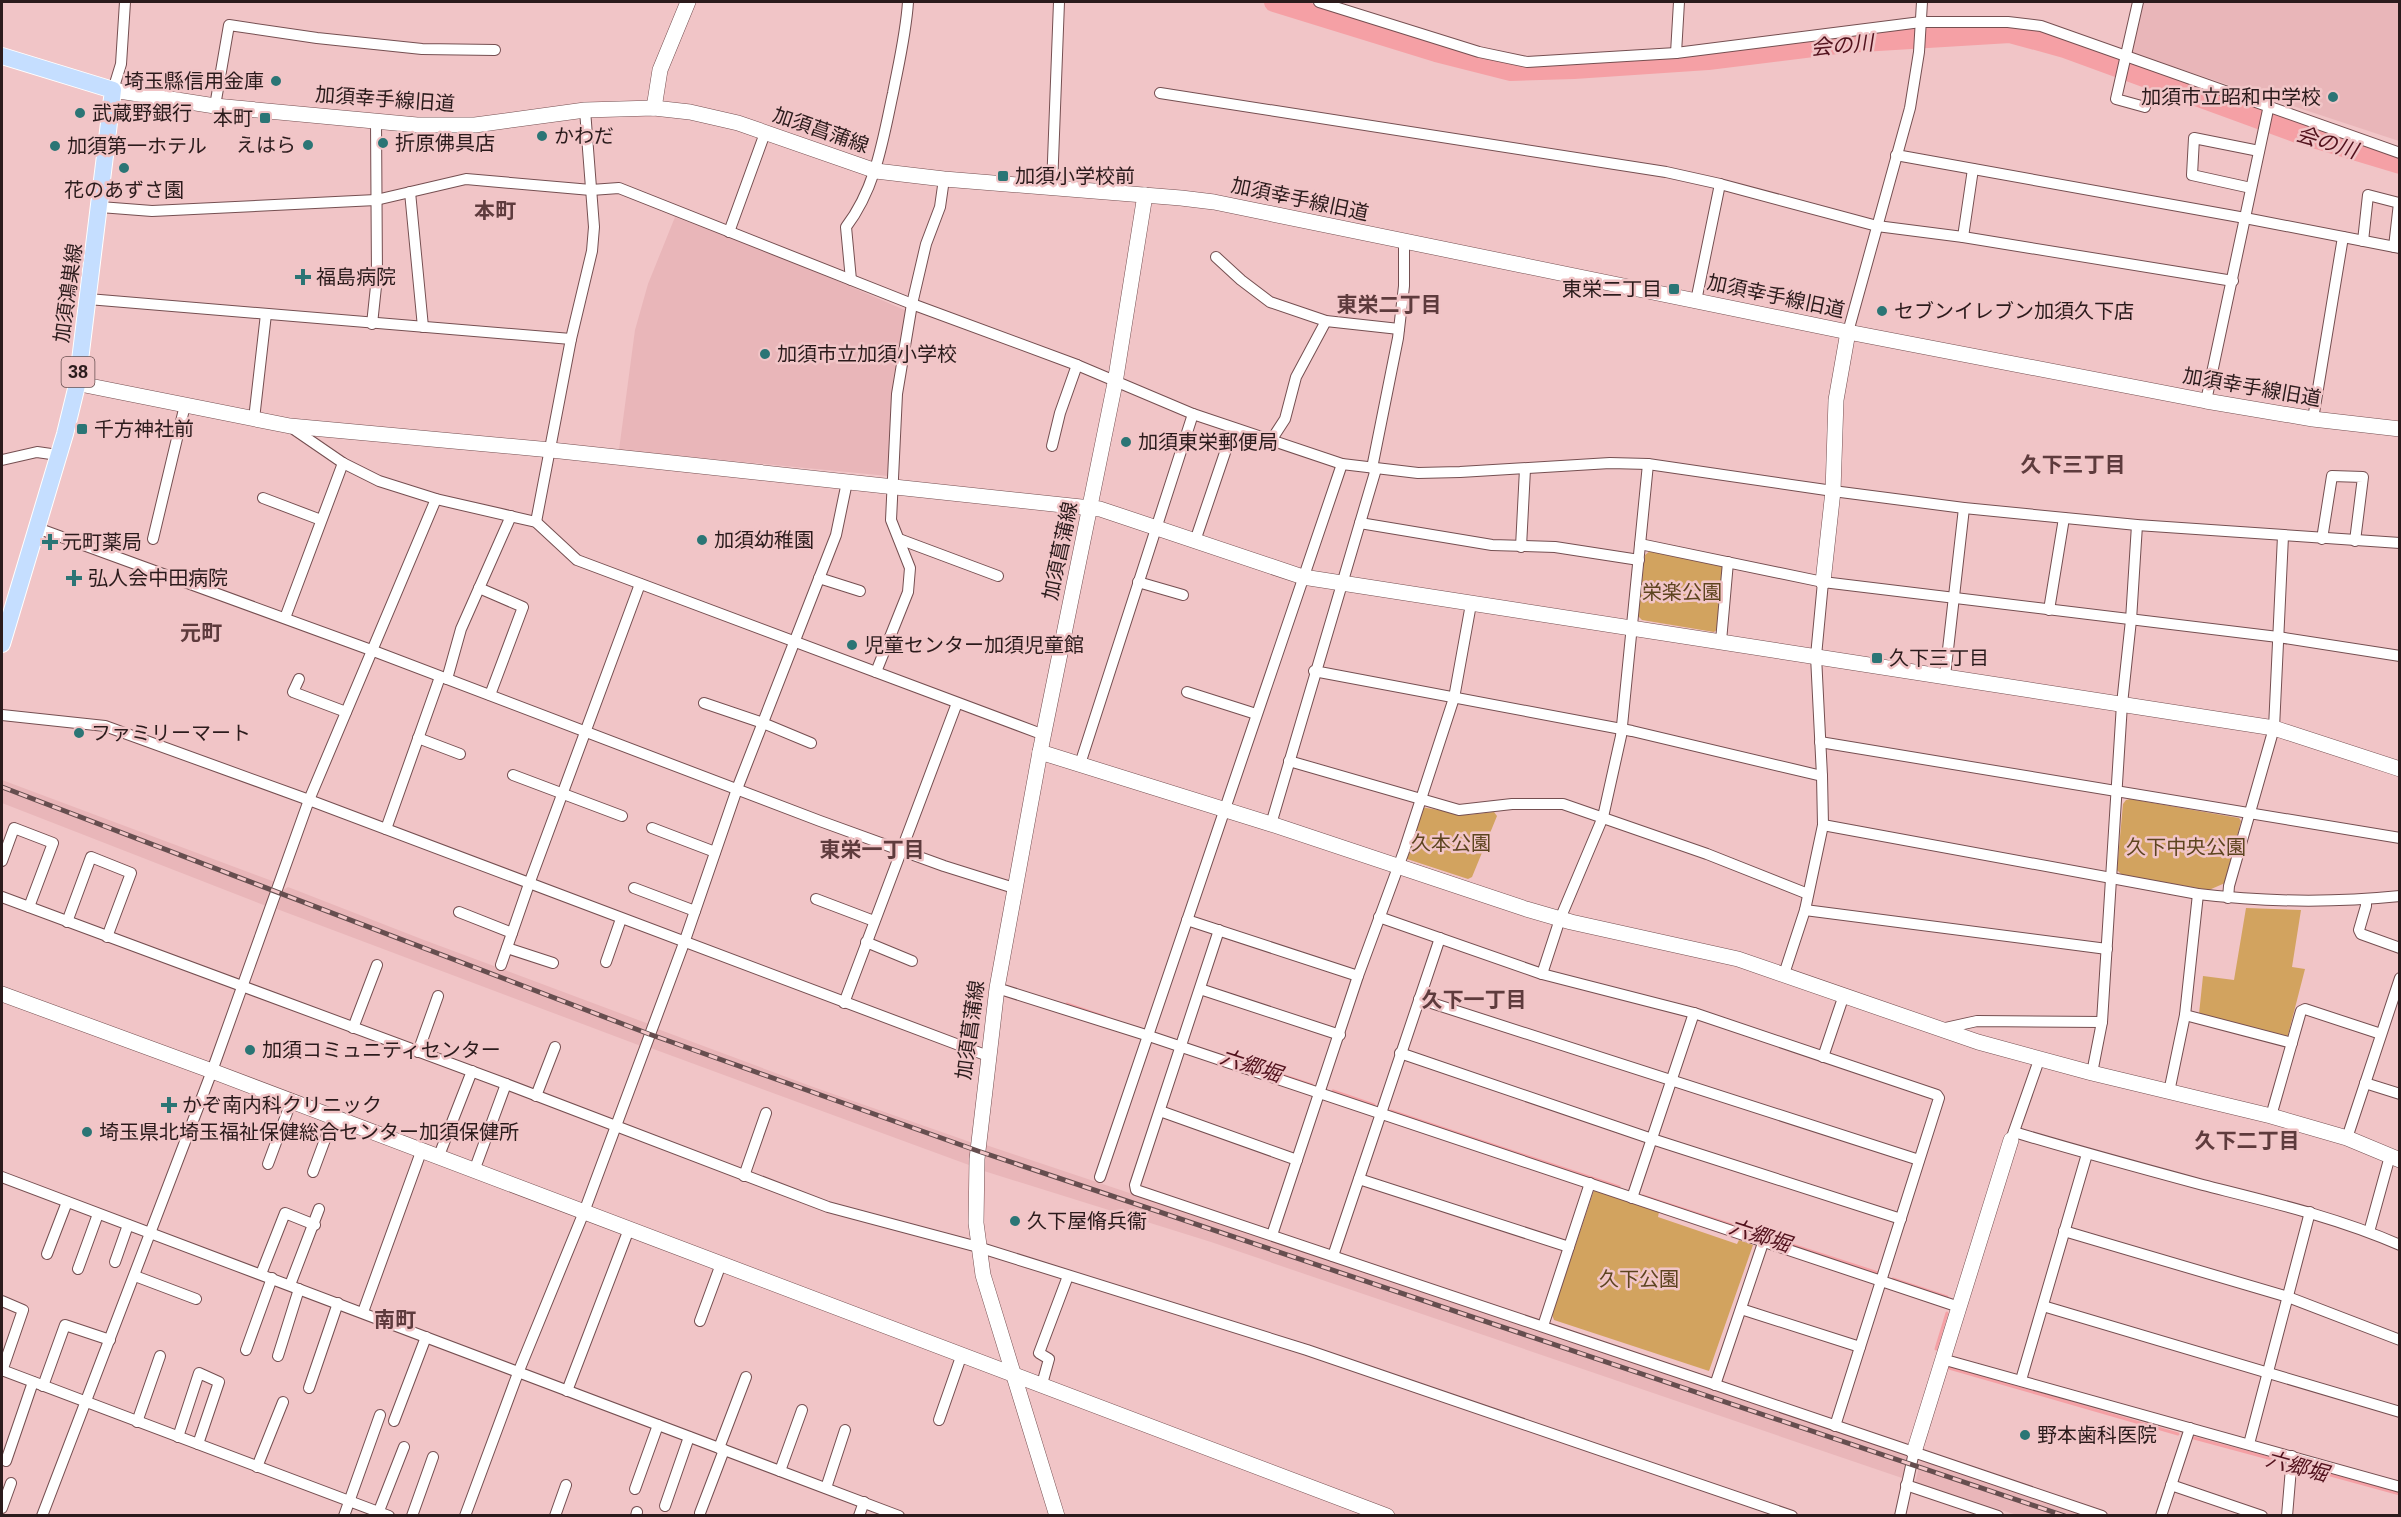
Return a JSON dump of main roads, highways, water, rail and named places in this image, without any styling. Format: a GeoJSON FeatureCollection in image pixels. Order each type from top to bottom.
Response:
{"type":"FeatureCollection","features":[{"type":"Feature","properties":{"kind":"main road","name":"加須鴻巣線"},"geometry":{"type":"LineString","coordinates":[[2,56],[113,90],[77,385],[2,644]]}},
{"type":"Feature","properties":{"kind":"waterway","name":"会の川"},"geometry":{"type":"LineString","coordinates":[[1274,2],[1436,52],[1511,71],[1708,60],[1845,43],[2010,33],[2065,48],[2300,134],[2400,164]]}},
{"type":"Feature","properties":{"kind":"waterway","name":"六郷堀"},"geometry":{"type":"LineString","coordinates":[[1067,1004],[1105,1017]]}},
{"type":"Feature","properties":{"kind":"waterway","name":"六郷堀"},"geometry":{"type":"LineString","coordinates":[[1261,1068],[1312,1085]]}},
{"type":"Feature","properties":{"kind":"waterway","name":"六郷堀"},"geometry":{"type":"LineString","coordinates":[[1333,1091],[1374,1105]]}},
{"type":"Feature","properties":{"kind":"waterway","name":"六郷堀"},"geometry":{"type":"LineString","coordinates":[[1391,1111],[1619,1187]]}},
{"type":"Feature","properties":{"kind":"waterway","name":"六郷堀"},"geometry":{"type":"LineString","coordinates":[[1643,1196],[1878,1273]]}},
{"type":"Feature","properties":{"kind":"waterway","name":"六郷堀"},"geometry":{"type":"LineString","coordinates":[[1893,1279],[1947,1297]]}},
{"type":"Feature","properties":{"kind":"waterway","name":"六郷堀"},"geometry":{"type":"LineString","coordinates":[[1936,1349],[1947,1313]]}},
{"type":"Feature","properties":{"kind":"waterway","name":"六郷堀"},"geometry":{"type":"LineString","coordinates":[[1949,1368],[2178,1434]]}},
{"type":"Feature","properties":{"kind":"waterway","name":"六郷堀"},"geometry":{"type":"LineString","coordinates":[[2194,1438],[2287,1463]]}},
{"type":"Feature","properties":{"kind":"waterway","name":"六郷堀"},"geometry":{"type":"LineString","coordinates":[[2294,1465],[2400,1494]]}},
{"type":"Feature","properties":{"kind":"railway"},"geometry":{"type":"LineString","coordinates":[[2,787],[649,1034],[978,1151],[2065,1516]]}},
{"type":"Feature","properties":{"kind":"place","name":"埼玉縣信用金庫"},"geometry":{"type":"Point","coordinates":[276,81]}},
{"type":"Feature","properties":{"kind":"place","name":"加須市立昭和中学校"},"geometry":{"type":"Point","coordinates":[2333,97]}},
{"type":"Feature","properties":{"kind":"place","name":"武蔵野銀行"},"geometry":{"type":"Point","coordinates":[80,113]}},
{"type":"Feature","properties":{"kind":"place","name":"本町"},"geometry":{"type":"Point","coordinates":[265,118]}},
{"type":"Feature","properties":{"kind":"place","name":"かわだ"},"geometry":{"type":"Point","coordinates":[542,136]}},
{"type":"Feature","properties":{"kind":"place","name":"折原佛具店"},"geometry":{"type":"Point","coordinates":[383,143]}},
{"type":"Feature","properties":{"kind":"place","name":"えはら"},"geometry":{"type":"Point","coordinates":[308,145]}},
{"type":"Feature","properties":{"kind":"place","name":"加須第一ホテル"},"geometry":{"type":"Point","coordinates":[55,146]}},
{"type":"Feature","properties":{"kind":"place","name":"花のあずさ園"},"geometry":{"type":"Point","coordinates":[124,168]}},
{"type":"Feature","properties":{"kind":"place","name":"加須小学校前"},"geometry":{"type":"Point","coordinates":[1003,176]}},
{"type":"Feature","properties":{"kind":"place","name":"福島病院"},"geometry":{"type":"Point","coordinates":[303,277]}},
{"type":"Feature","properties":{"kind":"place","name":"東栄二丁目"},"geometry":{"type":"Point","coordinates":[1674,289]}},
{"type":"Feature","properties":{"kind":"place","name":"セブンイレブン加須久下店"},"geometry":{"type":"Point","coordinates":[1882,311]}},
{"type":"Feature","properties":{"kind":"place","name":"加須市立加須小学校"},"geometry":{"type":"Point","coordinates":[765,354]}},
{"type":"Feature","properties":{"kind":"place","name":"千方神社前"},"geometry":{"type":"Point","coordinates":[82,429]}},
{"type":"Feature","properties":{"kind":"place","name":"加須東栄郵便局"},"geometry":{"type":"Point","coordinates":[1126,442]}},
{"type":"Feature","properties":{"kind":"place","name":"加須幼稚園"},"geometry":{"type":"Point","coordinates":[702,540]}},
{"type":"Feature","properties":{"kind":"place","name":"元町薬局"},"geometry":{"type":"Point","coordinates":[50,542]}},
{"type":"Feature","properties":{"kind":"place","name":"弘人会中田病院"},"geometry":{"type":"Point","coordinates":[74,578]}},
{"type":"Feature","properties":{"kind":"place","name":"児童センター加須児童館"},"geometry":{"type":"Point","coordinates":[852,645]}},
{"type":"Feature","properties":{"kind":"place","name":"久下三丁目"},"geometry":{"type":"Point","coordinates":[1877,658]}},
{"type":"Feature","properties":{"kind":"place","name":"ファミリーマート"},"geometry":{"type":"Point","coordinates":[79,733]}},
{"type":"Feature","properties":{"kind":"place","name":"加須コミュニティセンター"},"geometry":{"type":"Point","coordinates":[250,1050]}},
{"type":"Feature","properties":{"kind":"place","name":"かぞ南内科クリニック"},"geometry":{"type":"Point","coordinates":[169,1105]}},
{"type":"Feature","properties":{"kind":"place","name":"埼玉県北埼玉福祉保健総合センター加須保健所"},"geometry":{"type":"Point","coordinates":[87,1132]}},
{"type":"Feature","properties":{"kind":"place","name":"久下屋脩兵衞"},"geometry":{"type":"Point","coordinates":[1015,1221]}},
{"type":"Feature","properties":{"kind":"place","name":"野本歯科医院"},"geometry":{"type":"Point","coordinates":[2025,1435]}},
{"type":"Feature","properties":{"kind":"district","name":"本町"},"geometry":{"type":"Point","coordinates":[495,210]}},
{"type":"Feature","properties":{"kind":"district","name":"東栄二丁目"},"geometry":{"type":"Point","coordinates":[1389,304]}},
{"type":"Feature","properties":{"kind":"district","name":"久下三丁目"},"geometry":{"type":"Point","coordinates":[2073,464]}},
{"type":"Feature","properties":{"kind":"district","name":"元町"},"geometry":{"type":"Point","coordinates":[201,632]}},
{"type":"Feature","properties":{"kind":"district","name":"東栄一丁目"},"geometry":{"type":"Point","coordinates":[872,849]}},
{"type":"Feature","properties":{"kind":"district","name":"久下一丁目"},"geometry":{"type":"Point","coordinates":[1474,999]}},
{"type":"Feature","properties":{"kind":"district","name":"久下二丁目"},"geometry":{"type":"Point","coordinates":[2247,1140]}},
{"type":"Feature","properties":{"kind":"district","name":"南町"},"geometry":{"type":"Point","coordinates":[395,1319]}},
{"type":"Feature","properties":{"kind":"park label","name":"栄楽公園"},"geometry":{"type":"Point","coordinates":[1682,592]}},
{"type":"Feature","properties":{"kind":"park label","name":"久本公園"},"geometry":{"type":"Point","coordinates":[1451,843]}},
{"type":"Feature","properties":{"kind":"park label","name":"久下中央公園"},"geometry":{"type":"Point","coordinates":[2186,847]}},
{"type":"Feature","properties":{"kind":"park label","name":"久下公園"},"geometry":{"type":"Point","coordinates":[1639,1279]}}]}
